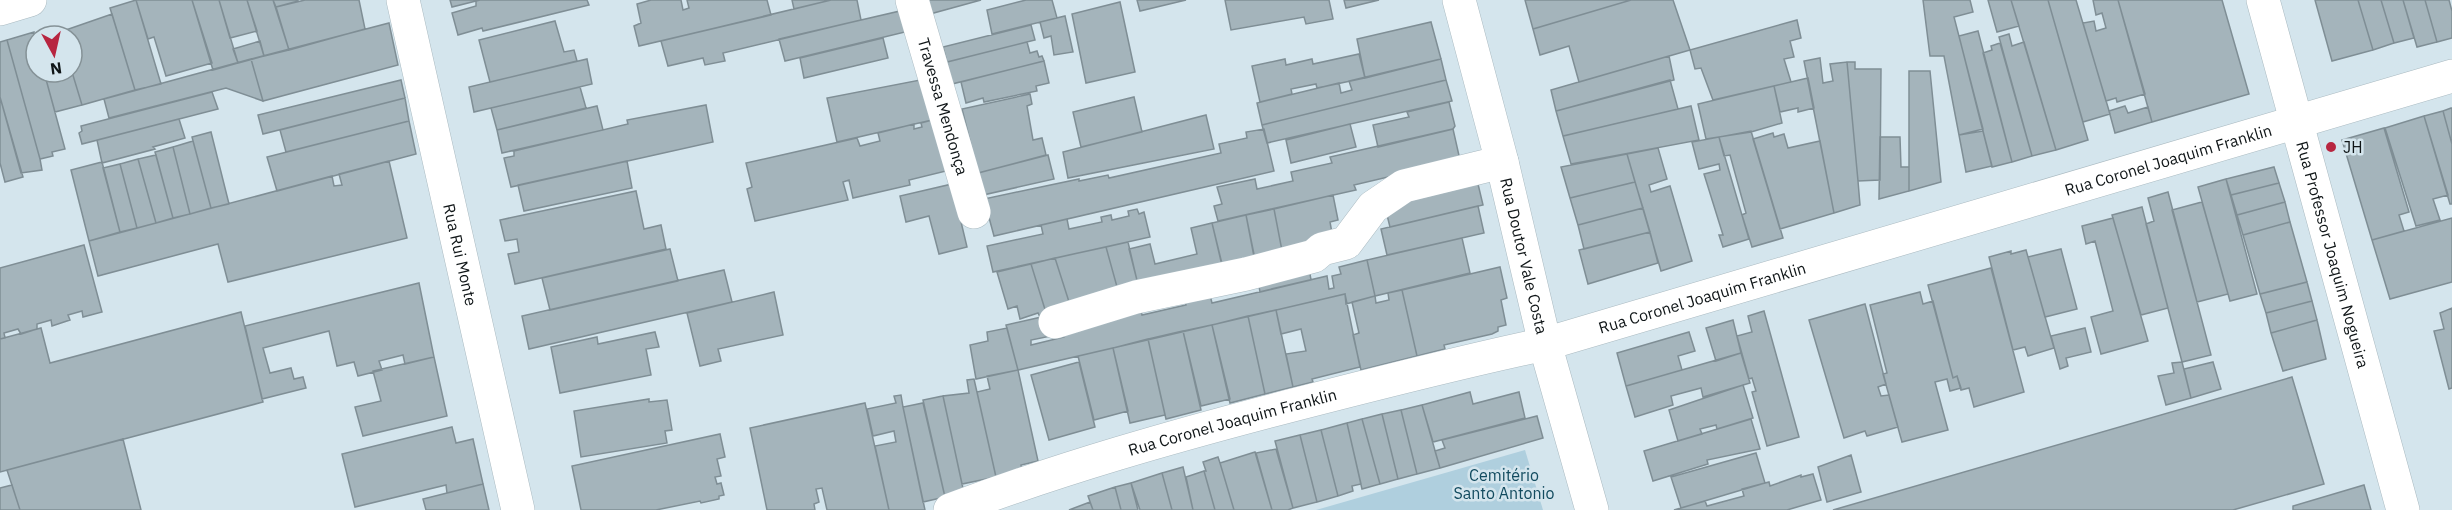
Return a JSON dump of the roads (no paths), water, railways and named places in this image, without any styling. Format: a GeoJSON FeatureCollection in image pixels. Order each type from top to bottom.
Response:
{"type":"FeatureCollection","features":[{"type":"Feature","properties":{"kind":"street"},"geometry":{"type":"LineString","coordinates":[[0,9],[30,0]]}},
{"type":"Feature","properties":{"kind":"street","name":"Rua Rui Monte"},"geometry":{"type":"LineString","coordinates":[[403,0],[518,510]]}},
{"type":"Feature","properties":{"kind":"street","name":"Travessa Mendonça"},"geometry":{"type":"LineString","coordinates":[[912,0],[974,212]]}},
{"type":"Feature","properties":{"kind":"street","name":"Rua Doutor Vale Costa"},"geometry":{"type":"LineString","coordinates":[[1459,0],[1502,162],[1545,344],[1592,510]]}},
{"type":"Feature","properties":{"kind":"street","name":"Rua Professor Joaquim Nogueira"},"geometry":{"type":"LineString","coordinates":[[2263,0],[2403,510]]}},
{"type":"Feature","properties":{"kind":"street","name":"Rua Coronel Joaquim Franklin"},"geometry":{"type":"LineString","coordinates":[[950,510],[1026,482],[1166,439],[1452,364],[1545,344],[2452,76]]}},
{"type":"Feature","properties":{"kind":"street"},"geometry":{"type":"LineString","coordinates":[[1055,322],[1136,297],[1246,274],[1314,256],[1322,249],[1346,243],[1373,207],[1404,186],[1502,162]]}},
{"type":"Feature","properties":{"kind":"place","name":"JH"},"geometry":{"type":"Point","coordinates":[2331,147]}},
{"type":"Feature","properties":{"kind":"park label","name":"Cemitério Santo Antonio"},"geometry":{"type":"Point","coordinates":[1504,484]}}]}
